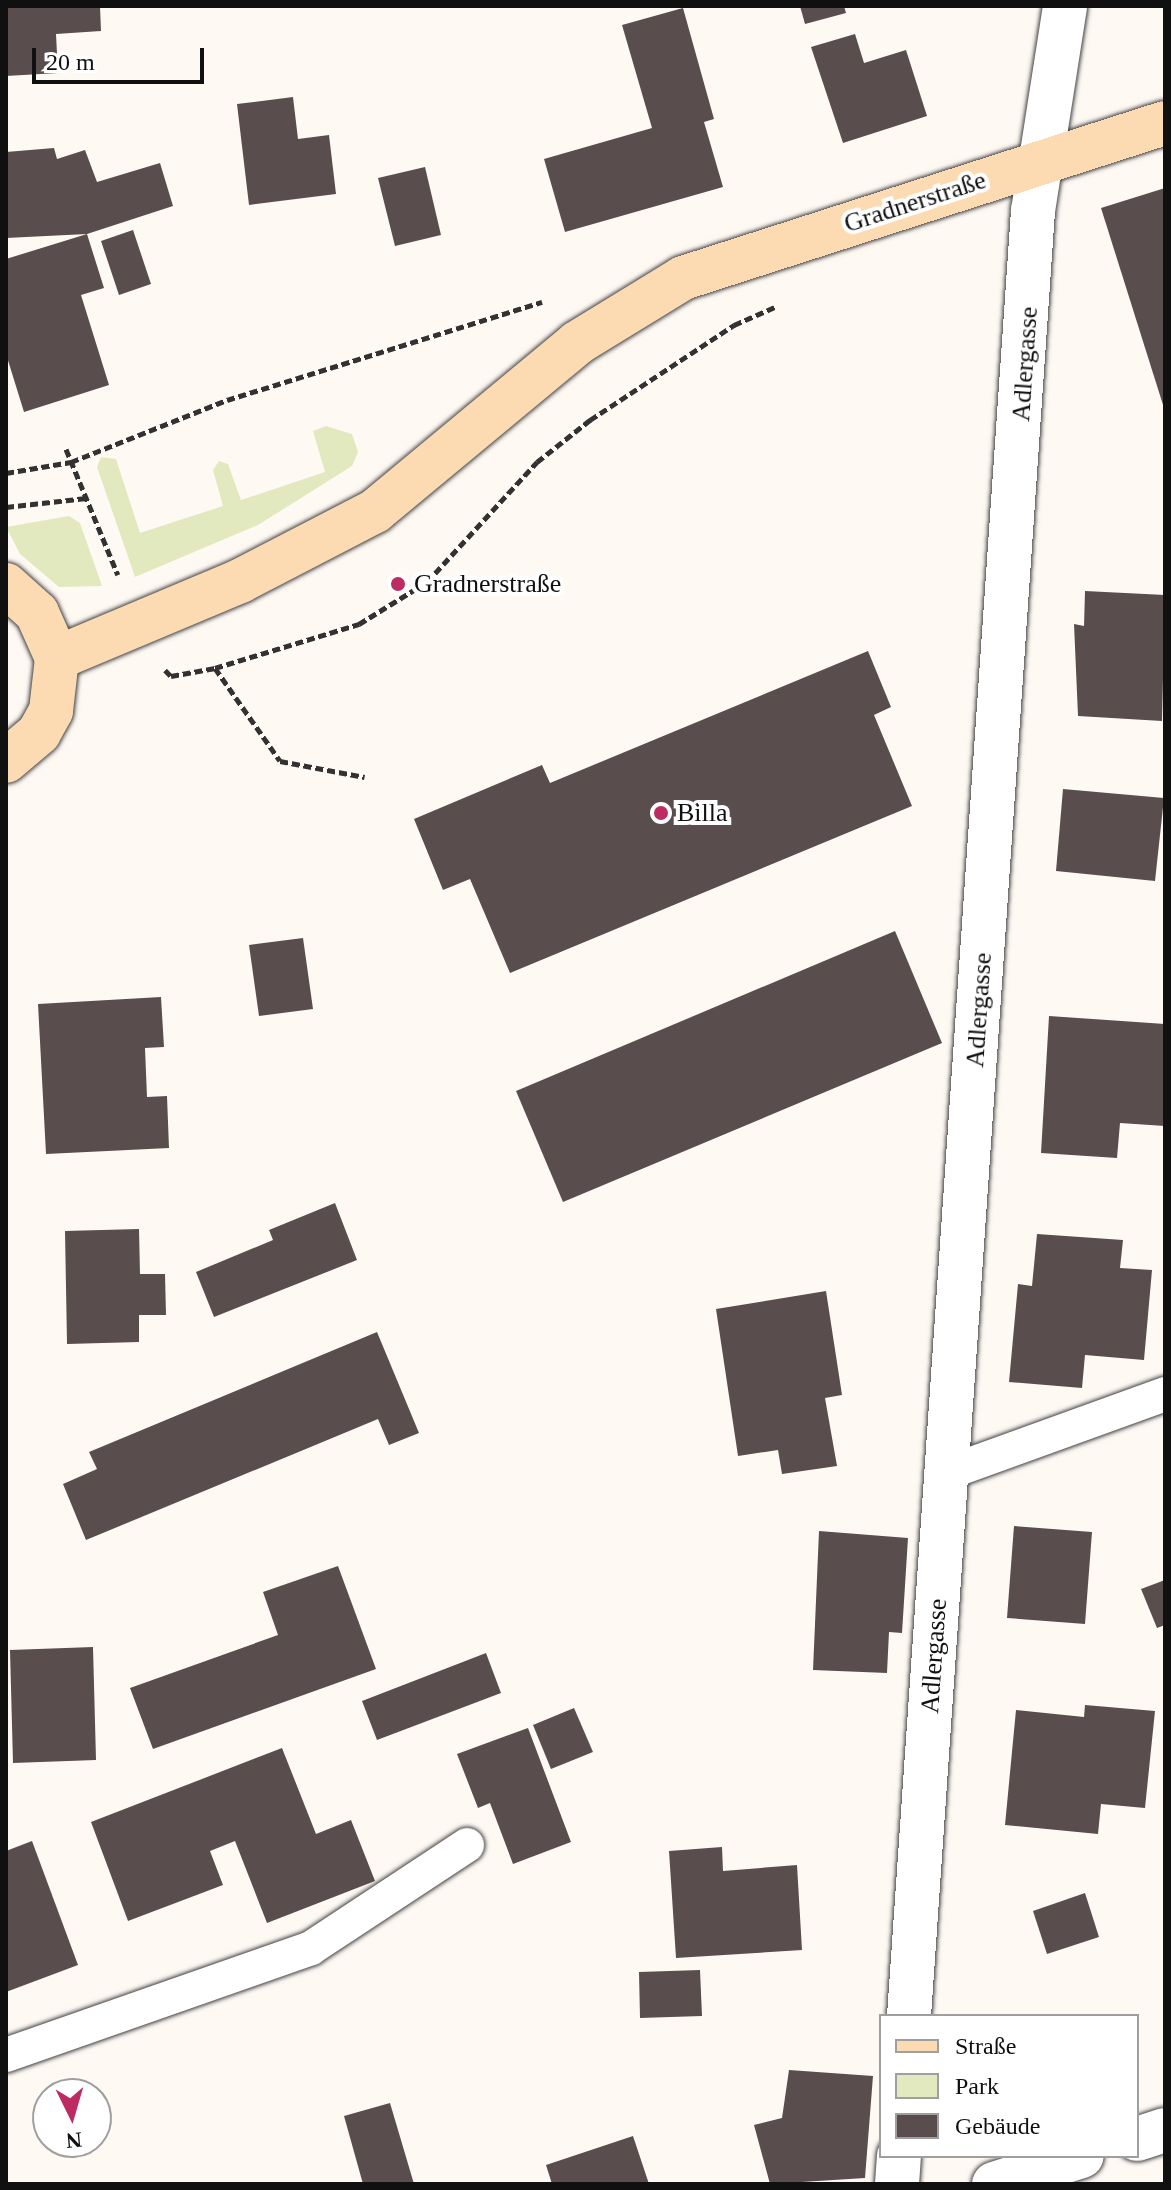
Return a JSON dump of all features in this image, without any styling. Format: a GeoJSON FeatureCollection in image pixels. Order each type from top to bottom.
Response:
{"type":"FeatureCollection","features":[{"type":"Feature","properties":{"kind":"main road","name":"Gradnerstraße"},"geometry":{"type":"LineString","coordinates":[[57,658],[240,581],[375,511],[577,343],[683,278],[1165,123]]}},
{"type":"Feature","properties":{"kind":"main road"},"geometry":{"type":"LineString","coordinates":[[6,585],[37,613],[57,658],[51,711],[39,733],[6,761]]}},
{"type":"Feature","properties":{"kind":"street","name":"Adlergasse"},"geometry":{"type":"LineString","coordinates":[[909,2014],[1040,162],[1065,6]]}},
{"type":"Feature","properties":{"kind":"street"},"geometry":{"type":"LineString","coordinates":[[1139,2138],[1165,2130]]}},
{"type":"Feature","properties":{"kind":"street"},"geometry":{"type":"LineString","coordinates":[[897,2184],[899,2158]]}},
{"type":"Feature","properties":{"kind":"street"},"geometry":{"type":"LineString","coordinates":[[994,2184],[1076,2158]]}},
{"type":"Feature","properties":{"kind":"lane"},"geometry":{"type":"LineString","coordinates":[[947,1473],[1165,1394]]}},
{"type":"Feature","properties":{"kind":"lane"},"geometry":{"type":"LineString","coordinates":[[6,2055],[311,1948],[467,1845]]}},
{"type":"Feature","properties":{"kind":"path"},"geometry":{"type":"LineString","coordinates":[[158,662],[171,676],[215,668],[359,624],[427,582],[537,462],[590,420],[734,325],[789,301]]}},
{"type":"Feature","properties":{"kind":"path"},"geometry":{"type":"LineString","coordinates":[[6,473],[71,462],[227,400],[542,302],[577,343]]}},
{"type":"Feature","properties":{"kind":"path"},"geometry":{"type":"LineString","coordinates":[[66,449],[123,585]]}},
{"type":"Feature","properties":{"kind":"path"},"geometry":{"type":"LineString","coordinates":[[6,507],[86,498]]}},
{"type":"Feature","properties":{"kind":"path"},"geometry":{"type":"LineString","coordinates":[[215,668],[280,761],[365,777]]}},
{"type":"Feature","properties":{"kind":"green space"},"geometry":{"type":"Polygon","coordinates":[[[326,426],[352,434],[358,452],[352,466],[258,525],[135,577],[97,467],[101,457],[116,459],[140,533],[223,506],[213,470],[219,461],[228,464],[241,500],[325,472],[313,431],[326,426]]]}},
{"type":"Feature","properties":{"kind":"green space"},"geometry":{"type":"Polygon","coordinates":[[[69,516],[80,523],[102,586],[59,587],[20,554],[6,527],[69,516]]]}},
{"type":"Feature","properties":{"kind":"building"},"geometry":{"type":"Polygon","coordinates":[[[6,6],[100,6],[101,31],[56,34],[58,73],[6,76],[6,6]]]}},
{"type":"Feature","properties":{"kind":"building"},"geometry":{"type":"Polygon","coordinates":[[[800,6],[844,6],[846,13],[805,24],[800,6]]]}},
{"type":"Feature","properties":{"kind":"building"},"geometry":{"type":"Polygon","coordinates":[[[683,8],[714,119],[704,122],[723,187],[565,232],[544,159],[652,128],[622,25],[683,8]]]}},
{"type":"Feature","properties":{"kind":"building"},"geometry":{"type":"Polygon","coordinates":[[[855,34],[864,63],[906,50],[927,116],[843,143],[811,47],[855,34]]]}},
{"type":"Feature","properties":{"kind":"building"},"geometry":{"type":"Polygon","coordinates":[[[293,97],[298,139],[329,135],[336,194],[249,205],[237,104],[293,97]]]}},
{"type":"Feature","properties":{"kind":"building"},"geometry":{"type":"Polygon","coordinates":[[[54,148],[57,159],[85,150],[97,182],[160,163],[173,206],[87,234],[6,238],[6,152],[54,148]]]}},
{"type":"Feature","properties":{"kind":"building"},"geometry":{"type":"Polygon","coordinates":[[[425,167],[441,235],[395,246],[378,178],[425,167]]]}},
{"type":"Feature","properties":{"kind":"building"},"geometry":{"type":"Polygon","coordinates":[[[1165,188],[1165,408],[1164,408],[1101,208],[1165,188]]]}},
{"type":"Feature","properties":{"kind":"building"},"geometry":{"type":"Polygon","coordinates":[[[133,230],[151,284],[119,295],[101,241],[133,230]]]}},
{"type":"Feature","properties":{"kind":"building"},"geometry":{"type":"Polygon","coordinates":[[[87,234],[104,288],[81,295],[109,385],[24,412],[6,354],[6,259],[87,234]]]}},
{"type":"Feature","properties":{"kind":"building"},"geometry":{"type":"Polygon","coordinates":[[[1085,591],[1165,595],[1162,721],[1078,716],[1074,624],[1084,626],[1085,591]]]}},
{"type":"Feature","properties":{"kind":"building","name":"Billa"},"geometry":{"type":"Polygon","coordinates":[[[868,651],[891,707],[874,715],[912,806],[510,973],[470,879],[443,890],[414,819],[542,765],[550,783],[868,651]]]}},
{"type":"Feature","properties":{"kind":"building"},"geometry":{"type":"Polygon","coordinates":[[[1063,789],[1164,798],[1155,881],[1056,871],[1063,789]]]}},
{"type":"Feature","properties":{"kind":"building"},"geometry":{"type":"Polygon","coordinates":[[[895,931],[942,1043],[563,1202],[516,1091],[895,931]]]}},
{"type":"Feature","properties":{"kind":"building"},"geometry":{"type":"Polygon","coordinates":[[[303,938],[313,1009],[259,1016],[249,945],[303,938]]]}},
{"type":"Feature","properties":{"kind":"building"},"geometry":{"type":"Polygon","coordinates":[[[161,997],[164,1047],[145,1048],[147,1097],[167,1096],[169,1148],[46,1154],[38,1004],[161,997]]]}},
{"type":"Feature","properties":{"kind":"building"},"geometry":{"type":"Polygon","coordinates":[[[1049,1016],[1165,1024],[1165,1126],[1120,1123],[1117,1158],[1041,1153],[1049,1016]]]}},
{"type":"Feature","properties":{"kind":"building"},"geometry":{"type":"Polygon","coordinates":[[[335,1203],[357,1260],[214,1317],[196,1272],[273,1240],[269,1230],[335,1203]]]}},
{"type":"Feature","properties":{"kind":"building"},"geometry":{"type":"Polygon","coordinates":[[[139,1229],[140,1274],[165,1274],[166,1315],[139,1315],[139,1342],[67,1344],[65,1231],[139,1229]]]}},
{"type":"Feature","properties":{"kind":"building"},"geometry":{"type":"Polygon","coordinates":[[[1037,1234],[1123,1240],[1120,1268],[1152,1270],[1144,1360],[1085,1355],[1082,1388],[1009,1382],[1018,1284],[1032,1286],[1037,1234]]]}},
{"type":"Feature","properties":{"kind":"building"},"geometry":{"type":"Polygon","coordinates":[[[826,1291],[842,1395],[825,1398],[837,1466],[782,1474],[778,1450],[738,1456],[716,1309],[826,1291]]]}},
{"type":"Feature","properties":{"kind":"building"},"geometry":{"type":"Polygon","coordinates":[[[377,1332],[419,1433],[389,1445],[378,1419],[86,1540],[63,1484],[97,1469],[89,1452],[377,1332]]]}},
{"type":"Feature","properties":{"kind":"building"},"geometry":{"type":"Polygon","coordinates":[[[1014,1526],[1092,1532],[1085,1624],[1007,1618],[1014,1526]]]}},
{"type":"Feature","properties":{"kind":"building"},"geometry":{"type":"Polygon","coordinates":[[[819,1531],[908,1538],[902,1633],[889,1632],[887,1673],[813,1670],[819,1531]]]}},
{"type":"Feature","properties":{"kind":"building"},"geometry":{"type":"Polygon","coordinates":[[[338,1566],[376,1669],[153,1749],[130,1688],[278,1635],[263,1592],[338,1566]]]}},
{"type":"Feature","properties":{"kind":"building"},"geometry":{"type":"Polygon","coordinates":[[[1165,1580],[1165,1625],[1157,1628],[1141,1589],[1165,1580]]]}},
{"type":"Feature","properties":{"kind":"building"},"geometry":{"type":"Polygon","coordinates":[[[93,1647],[96,1760],[13,1763],[10,1650],[93,1647]]]}},
{"type":"Feature","properties":{"kind":"building"},"geometry":{"type":"Polygon","coordinates":[[[486,1653],[501,1693],[377,1740],[362,1701],[486,1653]]]}},
{"type":"Feature","properties":{"kind":"building"},"geometry":{"type":"Polygon","coordinates":[[[1085,1705],[1155,1711],[1145,1808],[1101,1804],[1098,1834],[1005,1825],[1016,1710],[1084,1717],[1085,1705]]]}},
{"type":"Feature","properties":{"kind":"building"},"geometry":{"type":"Polygon","coordinates":[[[574,1708],[593,1752],[551,1769],[533,1725],[574,1708]]]}},
{"type":"Feature","properties":{"kind":"building"},"geometry":{"type":"Polygon","coordinates":[[[528,1728],[571,1842],[513,1864],[490,1803],[478,1808],[457,1754],[528,1728]]]}},
{"type":"Feature","properties":{"kind":"building"},"geometry":{"type":"Polygon","coordinates":[[[282,1748],[316,1834],[351,1820],[375,1881],[267,1923],[235,1841],[210,1851],[223,1885],[128,1921],[91,1822],[282,1748]]]}},
{"type":"Feature","properties":{"kind":"building"},"geometry":{"type":"Polygon","coordinates":[[[32,1841],[78,1965],[6,1992],[6,1851],[32,1841]]]}},
{"type":"Feature","properties":{"kind":"building"},"geometry":{"type":"Polygon","coordinates":[[[722,1847],[723,1871],[797,1865],[802,1950],[676,1958],[669,1851],[722,1847]]]}},
{"type":"Feature","properties":{"kind":"building"},"geometry":{"type":"Polygon","coordinates":[[[1085,1893],[1099,1937],[1047,1954],[1033,1911],[1085,1893]]]}},
{"type":"Feature","properties":{"kind":"building"},"geometry":{"type":"Polygon","coordinates":[[[700,1970],[702,2016],[640,2018],[639,1972],[700,1970]]]}},
{"type":"Feature","properties":{"kind":"building"},"geometry":{"type":"Polygon","coordinates":[[[789,2070],[873,2076],[865,2178],[770,2184],[754,2125],[782,2118],[789,2070]]]}},
{"type":"Feature","properties":{"kind":"building"},"geometry":{"type":"Polygon","coordinates":[[[390,2103],[414,2184],[363,2184],[344,2116],[390,2103]]]}},
{"type":"Feature","properties":{"kind":"building"},"geometry":{"type":"Polygon","coordinates":[[[633,2136],[649,2184],[552,2184],[546,2165],[633,2136]]]}},
{"type":"Feature","properties":{"kind":"place","name":"Gradnerstraße"},"geometry":{"type":"Point","coordinates":[398,584]}},
{"type":"Feature","properties":{"kind":"place","name":"Billa"},"geometry":{"type":"Point","coordinates":[661,813]}}]}
